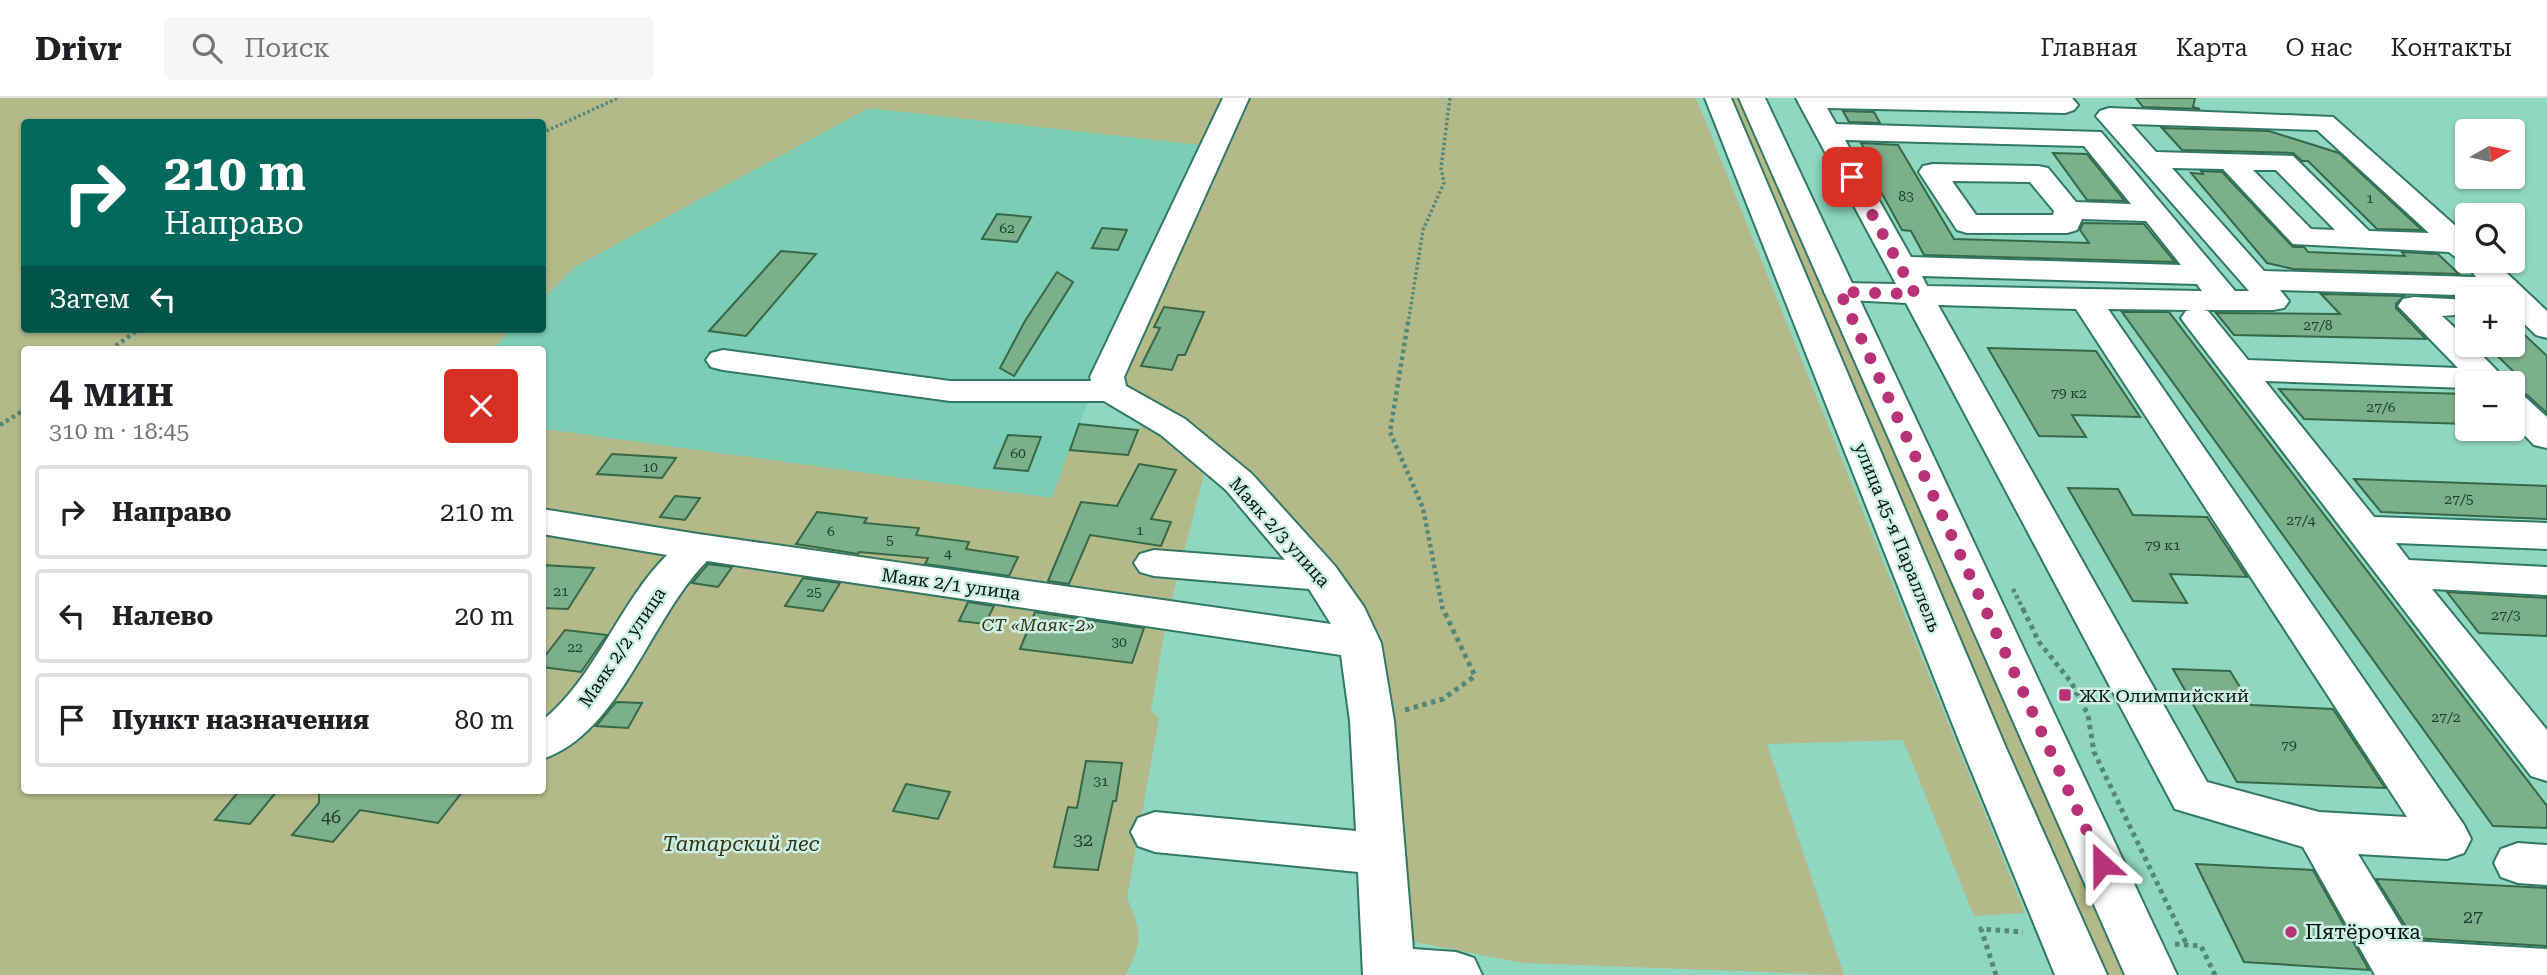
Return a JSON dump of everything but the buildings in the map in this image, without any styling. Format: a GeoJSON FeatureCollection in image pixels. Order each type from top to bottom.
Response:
{"type":"FeatureCollection","features":[{"type":"Feature","properties":{"kind":"main road"},"geometry":{"type":"LineString","coordinates":[[723,360],[950,391],[1111,391],[1107,377],[1236,98]]}},
{"type":"Feature","properties":{"kind":"main road","name":"улица 45-я Параллель"},"geometry":{"type":"LineString","coordinates":[[1718,98],[1984,748],[2081,975]]}},
{"type":"Feature","properties":{"kind":"main road"},"geometry":{"type":"LineString","coordinates":[[1752,98],[2151,975]]}},
{"type":"Feature","properties":{"kind":"main road"},"geometry":{"type":"LineString","coordinates":[[2059,98],[2064,105],[1809,99],[2190,796],[2319,832],[2447,839],[2086,300]]}},
{"type":"Feature","properties":{"kind":"main road"},"geometry":{"type":"LineString","coordinates":[[2298,98],[2455,241]]}},
{"type":"Feature","properties":{"kind":"main road"},"geometry":{"type":"LineString","coordinates":[[1908,280],[2086,300],[2211,309],[2273,301],[2258,280],[2109,116],[2324,121]]}},
{"type":"Feature","properties":{"kind":"main road"},"geometry":{"type":"LineString","coordinates":[[1827,132],[2092,138],[2205,275],[2211,309],[2232,362],[2547,764]]}},
{"type":"Feature","properties":{"kind":"main road"},"geometry":{"type":"LineString","coordinates":[[1939,135],[1963,173]]}},
{"type":"Feature","properties":{"kind":"main road"},"geometry":{"type":"LineString","coordinates":[[2149,160],[2283,162],[2361,240]]}},
{"type":"Feature","properties":{"kind":"main road"},"geometry":{"type":"LineString","coordinates":[[2231,162],[2303,238],[2361,240],[2455,251]]}},
{"type":"Feature","properties":{"kind":"main road"},"geometry":{"type":"LineString","coordinates":[[1933,172],[2038,174],[2067,210],[2067,224],[1967,224],[1933,172]]}},
{"type":"Feature","properties":{"kind":"main road"},"geometry":{"type":"LineString","coordinates":[[2067,210],[2154,212]]}},
{"type":"Feature","properties":{"kind":"main road"},"geometry":{"type":"LineString","coordinates":[[2490,273],[2528,308]]}},
{"type":"Feature","properties":{"kind":"main road"},"geometry":{"type":"LineString","coordinates":[[1840,292],[1908,280],[2205,275]]}},
{"type":"Feature","properties":{"kind":"main road"},"geometry":{"type":"LineString","coordinates":[[2258,280],[2528,308]]}},
{"type":"Feature","properties":{"kind":"main road"},"geometry":{"type":"LineString","coordinates":[[2455,308],[2414,306],[2455,347]]}},
{"type":"Feature","properties":{"kind":"main road"},"geometry":{"type":"LineString","coordinates":[[2465,357],[2479,371]]}},
{"type":"Feature","properties":{"kind":"main road"},"geometry":{"type":"LineString","coordinates":[[2232,362],[2455,374]]}},
{"type":"Feature","properties":{"kind":"main road","name":"Маяк 2/3 улица"},"geometry":{"type":"LineString","coordinates":[[1111,391],[1173,427],[1239,482],[1321,576],[1344,607],[1360,643],[1372,721],[1389,973]]}},
{"type":"Feature","properties":{"kind":"main road"},"geometry":{"type":"LineString","coordinates":[[2525,416],[2547,437]]}},
{"type":"Feature","properties":{"kind":"main road","name":"Маяк 2/1 улица"},"geometry":{"type":"LineString","coordinates":[[546,523],[1360,643]]}},
{"type":"Feature","properties":{"kind":"main road"},"geometry":{"type":"LineString","coordinates":[[2363,529],[2547,536]]}},
{"type":"Feature","properties":{"kind":"main road","name":"Маяк 2/2 улица"},"geometry":{"type":"LineString","coordinates":[[546,741],[556,737],[596,692],[668,578],[698,547]]}},
{"type":"Feature","properties":{"kind":"main road"},"geometry":{"type":"LineString","coordinates":[[1154,563],[1321,576]]}},
{"type":"Feature","properties":{"kind":"main road"},"geometry":{"type":"LineString","coordinates":[[2398,573],[2547,580]]}},
{"type":"Feature","properties":{"kind":"main road"},"geometry":{"type":"LineString","coordinates":[[1155,832],[1383,854]]}},
{"type":"Feature","properties":{"kind":"main road"},"geometry":{"type":"LineString","coordinates":[[2319,832],[2399,969],[2547,972]]}},
{"type":"Feature","properties":{"kind":"main road"},"geometry":{"type":"LineString","coordinates":[[1389,973],[1456,975]]}},
{"type":"Feature","properties":{"kind":"path"},"geometry":{"type":"LineString","coordinates":[[546,131],[618,98]]}},
{"type":"Feature","properties":{"kind":"path"},"geometry":{"type":"LineString","coordinates":[[1372,721],[1443,699],[1475,676],[1443,610],[1423,508],[1390,432],[1423,230],[1444,183],[1441,168],[1450,98]]}},
{"type":"Feature","properties":{"kind":"path"},"geometry":{"type":"LineString","coordinates":[[116,346],[133,333]]}},
{"type":"Feature","properties":{"kind":"path"},"geometry":{"type":"LineString","coordinates":[[0,425],[21,412]]}},
{"type":"Feature","properties":{"kind":"path"},"geometry":{"type":"LineString","coordinates":[[2173,943],[2201,946],[2215,975]]}},
{"type":"Feature","properties":{"kind":"shaded area"},"geometry":{"type":"Polygon","coordinates":[[[869,108],[1202,145],[1094,385],[1052,498],[546,429],[546,346],[496,346],[508,333],[546,333],[546,296],[576,266],[869,108]]]}},
{"type":"Feature","properties":{"kind":"green space"},"geometry":{"type":"Polygon","coordinates":[[[0,98],[1224,98],[1202,145],[869,108],[576,266],[546,296],[546,119],[21,119],[21,333],[508,333],[496,346],[21,346],[21,794],[546,794],[546,429],[1052,498],[1079,424],[1138,430],[1159,404],[1125,386],[1122,373],[1243,98],[1696,98],[2025,913],[1974,916],[1903,740],[1767,744],[1844,975],[1523,963],[1409,941],[1389,690],[1293,520],[1236,461],[1205,471],[1166,622],[1151,711],[1159,718],[1127,898],[1138,928],[1138,945],[1126,975],[0,975],[0,98]]]}},
{"type":"Feature","properties":{"kind":"green space"},"geometry":{"type":"Polygon","coordinates":[[[1724,98],[1740,98],[2131,975],[2101,975],[1724,98]]]}},
{"type":"Feature","properties":{"kind":"place","name":"ЖК Олимпийский"},"geometry":{"type":"Point","coordinates":[2065,695]}},
{"type":"Feature","properties":{"kind":"place","name":"Пятёрочка"},"geometry":{"type":"Point","coordinates":[2291,932]}},
{"type":"Feature","properties":{"kind":"route"},"geometry":{"type":"LineString","coordinates":[[1852,177],[1915,294],[1840,292],[2102,864]]}},
{"type":"Feature","properties":{"kind":"park label","name":"СТ «Маяк-2»"},"geometry":{"type":"Point","coordinates":[1038,624]}},
{"type":"Feature","properties":{"kind":"park label","name":"Татарский лес"},"geometry":{"type":"Point","coordinates":[741,844]}}]}
